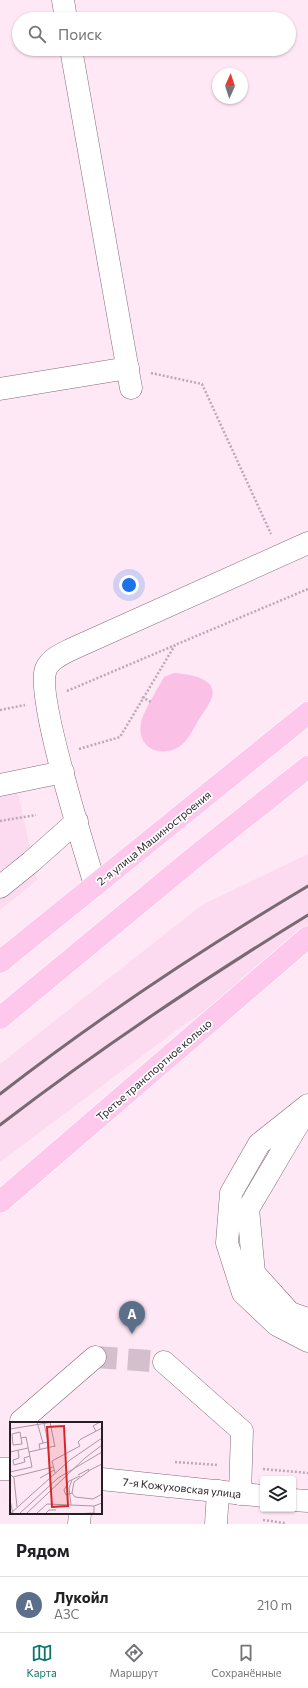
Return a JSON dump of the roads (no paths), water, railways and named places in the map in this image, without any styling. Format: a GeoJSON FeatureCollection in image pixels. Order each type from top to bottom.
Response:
{"type":"FeatureCollection","features":[{"type":"Feature","properties":{"kind":"main road","name":"2-я улица Машиностроения"},"geometry":{"type":"LineString","coordinates":[[0,962],[308,713]]}},
{"type":"Feature","properties":{"kind":"main road"},"geometry":{"type":"LineString","coordinates":[[0,1018],[196,856],[308,767]]}},
{"type":"Feature","properties":{"kind":"main road","name":"Третье транспортное кольцо"},"geometry":{"type":"LineString","coordinates":[[0,1202],[308,937]]}},
{"type":"Feature","properties":{"kind":"street"},"geometry":{"type":"LineString","coordinates":[[63,0],[65,12]]}},
{"type":"Feature","properties":{"kind":"street"},"geometry":{"type":"LineString","coordinates":[[0,389],[130,378],[72,56]]}},
{"type":"Feature","properties":{"kind":"street"},"geometry":{"type":"LineString","coordinates":[[95,885],[45,700],[43,682],[46,669],[54,658],[72,649],[308,544]]}},
{"type":"Feature","properties":{"kind":"street"},"geometry":{"type":"LineString","coordinates":[[0,785],[61,763]]}},
{"type":"Feature","properties":{"kind":"street"},"geometry":{"type":"LineString","coordinates":[[0,887],[77,821]]}},
{"type":"Feature","properties":{"kind":"street"},"geometry":{"type":"LineString","coordinates":[[308,1106],[248,1209],[254,1273],[290,1313],[308,1319]]}},
{"type":"Feature","properties":{"kind":"street"},"geometry":{"type":"LineString","coordinates":[[308,1106],[260,1144],[231,1193],[227,1243],[243,1293],[277,1325],[308,1341]]}},
{"type":"Feature","properties":{"kind":"street"},"geometry":{"type":"LineString","coordinates":[[21,1422],[95,1356]]}},
{"type":"Feature","properties":{"kind":"street"},"geometry":{"type":"LineString","coordinates":[[164,1362],[242,1431],[240,1494]]}},
{"type":"Feature","properties":{"kind":"street"},"geometry":{"type":"LineString","coordinates":[[0,1469],[10,1470]]}},
{"type":"Feature","properties":{"kind":"street","name":"7-я Кожуховская улица"},"geometry":{"type":"LineString","coordinates":[[102,1479],[260,1496]]}},
{"type":"Feature","properties":{"kind":"street"},"geometry":{"type":"LineString","coordinates":[[216,1524],[218,1491]]}},
{"type":"Feature","properties":{"kind":"street"},"geometry":{"type":"LineString","coordinates":[[296,1500],[308,1501]]}},
{"type":"Feature","properties":{"kind":"street"},"geometry":{"type":"LineString","coordinates":[[79,1524],[80,1514]]}},
{"type":"Feature","properties":{"kind":"tunnel"},"geometry":{"type":"LineString","coordinates":[[95,1357],[164,1362]]}},
{"type":"Feature","properties":{"kind":"railway"},"geometry":{"type":"LineString","coordinates":[[0,1094],[75,1038],[151,985],[229,934],[308,886]]}},
{"type":"Feature","properties":{"kind":"railway"},"geometry":{"type":"LineString","coordinates":[[0,1125],[75,1069],[151,1016],[308,915]]}},
{"type":"Feature","properties":{"kind":"place","name":"Лукойл"},"geometry":{"type":"Point","coordinates":[132,1334]}}]}
